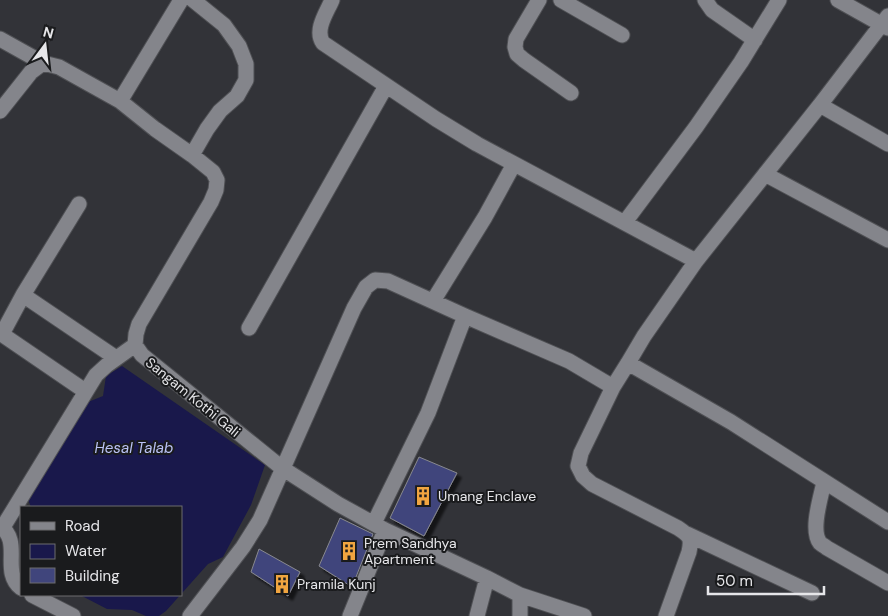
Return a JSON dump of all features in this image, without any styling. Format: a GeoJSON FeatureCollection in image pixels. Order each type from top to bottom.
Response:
{"type":"FeatureCollection","features":[{"type":"Feature","properties":{"kind":"street"},"geometry":{"type":"LineString","coordinates":[[120,102],[181,0]]}},
{"type":"Feature","properties":{"kind":"street"},"geometry":{"type":"LineString","coordinates":[[192,155],[207,129],[220,111],[237,96],[246,80],[246,64],[239,46],[224,25],[193,0]]}},
{"type":"Feature","properties":{"kind":"street"},"geometry":{"type":"LineString","coordinates":[[332,0],[319,31],[319,38],[323,43],[436,119],[514,164],[696,261]]}},
{"type":"Feature","properties":{"kind":"street"},"geometry":{"type":"LineString","coordinates":[[539,0],[516,39],[514,47],[517,54],[524,60],[571,92]]}},
{"type":"Feature","properties":{"kind":"street"},"geometry":{"type":"LineString","coordinates":[[561,0],[622,35]]}},
{"type":"Feature","properties":{"kind":"street"},"geometry":{"type":"LineString","coordinates":[[705,0],[712,10],[755,40]]}},
{"type":"Feature","properties":{"kind":"street"},"geometry":{"type":"LineString","coordinates":[[625,222],[742,62],[780,0]]}},
{"type":"Feature","properties":{"kind":"street"},"geometry":{"type":"LineString","coordinates":[[812,593],[687,534],[592,484],[583,476],[578,466],[581,454],[613,387],[644,336],[696,261],[886,23],[838,0]]}},
{"type":"Feature","properties":{"kind":"street","name":"Sangam Kothi Gali"},"geometry":{"type":"LineString","coordinates":[[0,39],[43,63],[59,67],[120,102],[192,155],[213,172],[217,180],[216,190],[211,202],[139,324],[135,345],[142,355],[282,468],[338,504],[520,595],[584,616]]}},
{"type":"Feature","properties":{"kind":"street"},"geometry":{"type":"LineString","coordinates":[[0,111],[31,72],[43,63]]}},
{"type":"Feature","properties":{"kind":"street"},"geometry":{"type":"LineString","coordinates":[[249,328],[386,86]]}},
{"type":"Feature","properties":{"kind":"street"},"geometry":{"type":"LineString","coordinates":[[820,105],[888,144]]}},
{"type":"Feature","properties":{"kind":"street"},"geometry":{"type":"LineString","coordinates":[[433,301],[485,217],[514,164]]}},
{"type":"Feature","properties":{"kind":"street"},"geometry":{"type":"LineString","coordinates":[[766,174],[888,240]]}},
{"type":"Feature","properties":{"kind":"street"},"geometry":{"type":"LineString","coordinates":[[78,204],[1,334],[86,391]]}},
{"type":"Feature","properties":{"kind":"street"},"geometry":{"type":"LineString","coordinates":[[190,616],[243,547],[260,520],[354,308],[366,287],[375,280],[388,281],[568,361],[613,387]]}},
{"type":"Feature","properties":{"kind":"street"},"geometry":{"type":"LineString","coordinates":[[23,295],[116,358]]}},
{"type":"Feature","properties":{"kind":"street"},"geometry":{"type":"LineString","coordinates":[[350,616],[379,526],[428,414],[465,316]]}},
{"type":"Feature","properties":{"kind":"street"},"geometry":{"type":"LineString","coordinates":[[20,587],[9,576],[10,541],[8,533],[1,526],[96,375],[135,345]]}},
{"type":"Feature","properties":{"kind":"street"},"geometry":{"type":"LineString","coordinates":[[628,363],[731,422],[888,522]]}},
{"type":"Feature","properties":{"kind":"street"},"geometry":{"type":"LineString","coordinates":[[824,482],[816,522],[816,534],[820,542],[888,584]]}},
{"type":"Feature","properties":{"kind":"street"},"geometry":{"type":"LineString","coordinates":[[666,616],[690,552],[691,542],[687,534]]}},
{"type":"Feature","properties":{"kind":"street"},"geometry":{"type":"LineString","coordinates":[[477,616],[487,578]]}},
{"type":"Feature","properties":{"kind":"street"},"geometry":{"type":"LineString","coordinates":[[520,595],[520,616]]}},
{"type":"Feature","properties":{"kind":"street"},"geometry":{"type":"LineString","coordinates":[[34,596],[73,616]]}},
{"type":"Feature","properties":{"kind":"water","name":"Hesal Talab"},"geometry":{"type":"Polygon","coordinates":[[[122,366],[265,465],[251,505],[223,557],[208,564],[182,593],[182,506],[31,506],[26,495],[83,404],[103,396],[106,376],[122,366]]]}},
{"type":"Feature","properties":{"kind":"water"},"geometry":{"type":"Polygon","coordinates":[[[82,596],[179,596],[159,616],[146,616],[132,610],[107,609],[82,596]]]}},
{"type":"Feature","properties":{"kind":"building","name":"Umang Enclave"},"geometry":{"type":"Polygon","coordinates":[[[419,457],[457,473],[424,536],[390,518],[419,457]]]}},
{"type":"Feature","properties":{"kind":"building","name":"Prem Sandhya Apartment"},"geometry":{"type":"Polygon","coordinates":[[[340,518],[373,534],[352,587],[319,566],[340,518]]]}},
{"type":"Feature","properties":{"kind":"building","name":"Pramila Kunj"},"geometry":{"type":"Polygon","coordinates":[[[259,549],[300,572],[288,596],[251,572],[259,549]]]}},
{"type":"Feature","properties":{"kind":"place","name":"Umang Enclave"},"geometry":{"type":"Point","coordinates":[423,496]}},
{"type":"Feature","properties":{"kind":"place","name":"Prem Sandhya Apartment"},"geometry":{"type":"Point","coordinates":[349,551]}},
{"type":"Feature","properties":{"kind":"place","name":"Pramila Kunj"},"geometry":{"type":"Point","coordinates":[282,584]}}]}
